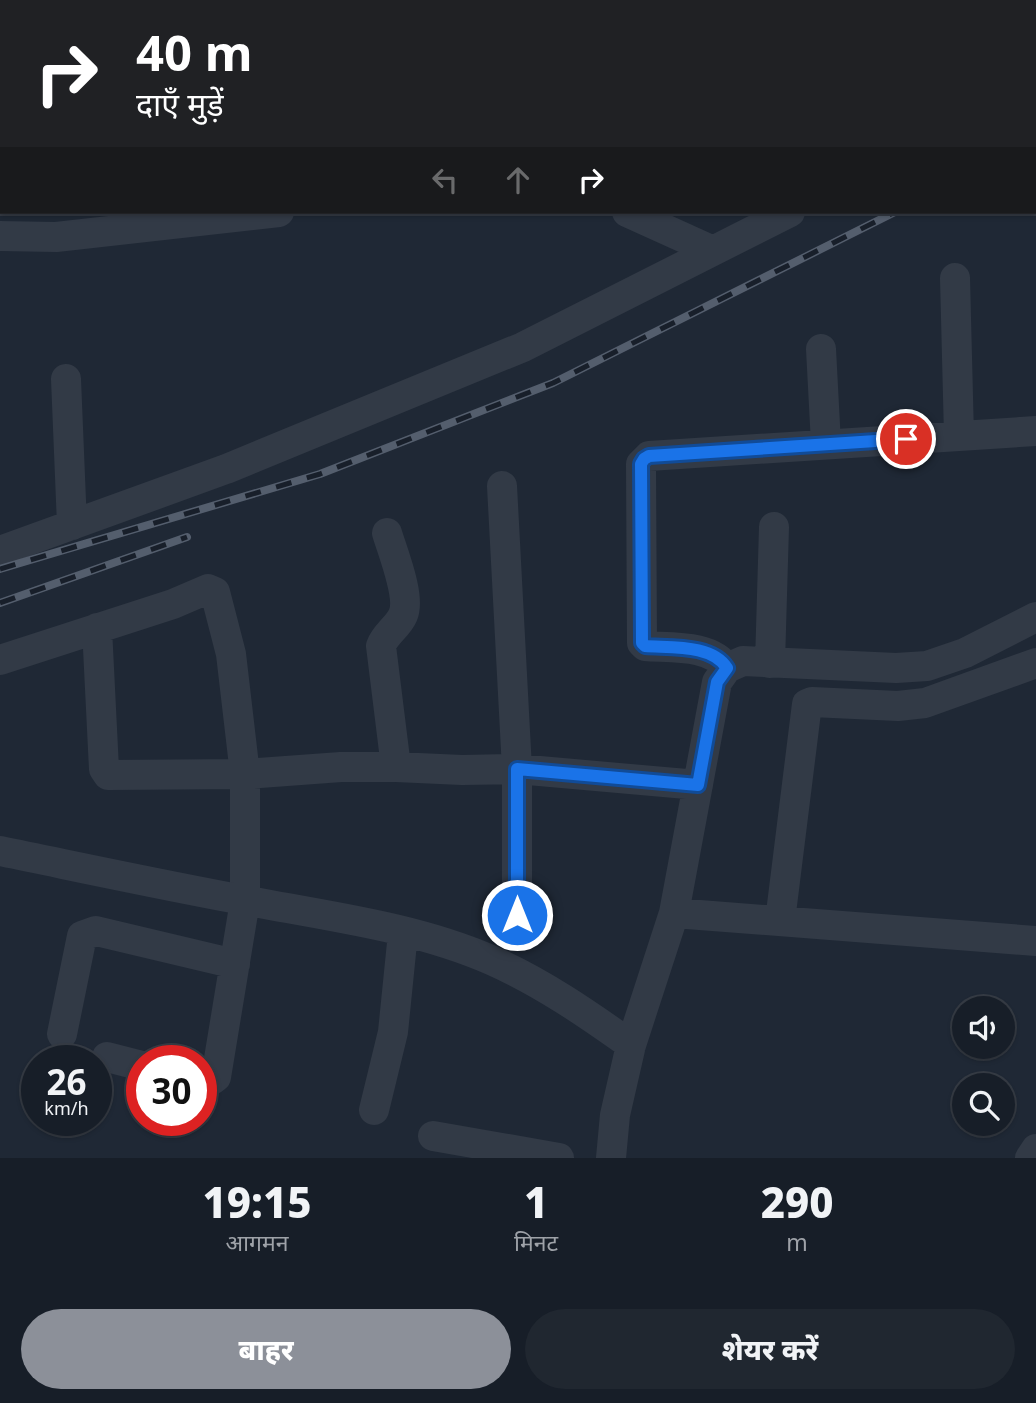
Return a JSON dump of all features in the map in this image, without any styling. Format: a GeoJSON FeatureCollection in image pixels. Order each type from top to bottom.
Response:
{"type":"FeatureCollection","features":[{"type":"Feature","properties":{"kind":"street"},"geometry":{"type":"LineString","coordinates":[[0,236],[56,237],[261,214]]}},
{"type":"Feature","properties":{"kind":"street"},"geometry":{"type":"LineString","coordinates":[[631,214],[713,251]]}},
{"type":"Feature","properties":{"kind":"street"},"geometry":{"type":"LineString","coordinates":[[0,551],[226,469],[523,347],[786,214]]}},
{"type":"Feature","properties":{"kind":"street"},"geometry":{"type":"LineString","coordinates":[[954,278],[959,436]]}},
{"type":"Feature","properties":{"kind":"street"},"geometry":{"type":"LineString","coordinates":[[821,349],[826,444]]}},
{"type":"Feature","properties":{"kind":"street"},"geometry":{"type":"LineString","coordinates":[[66,379],[72,525]]}},
{"type":"Feature","properties":{"kind":"street"},"geometry":{"type":"LineString","coordinates":[[727,668],[722,661],[707,652],[645,646],[642,643],[641,464],[644,459],[649,456],[1036,431]]}},
{"type":"Feature","properties":{"kind":"street"},"geometry":{"type":"LineString","coordinates":[[502,486],[517,769],[517,915]]}},
{"type":"Feature","properties":{"kind":"street"},"geometry":{"type":"LineString","coordinates":[[770,663],[774,527]]}},
{"type":"Feature","properties":{"kind":"street"},"geometry":{"type":"LineString","coordinates":[[387,533],[406,600],[403,617],[382,641],[381,646],[396,767]]}},
{"type":"Feature","properties":{"kind":"street"},"geometry":{"type":"LineString","coordinates":[[0,660],[173,604],[208,589],[215,592],[231,654],[245,774],[245,901],[217,1071]]}},
{"type":"Feature","properties":{"kind":"street"},"geometry":{"type":"LineString","coordinates":[[611,1158],[615,1115],[631,1045],[674,913],[717,682],[727,668],[743,661],[897,668],[927,666],[965,653],[1036,617]]}},
{"type":"Feature","properties":{"kind":"street"},"geometry":{"type":"LineString","coordinates":[[97,628],[105,772],[108,775],[245,774],[341,767],[517,769],[698,785]]}},
{"type":"Feature","properties":{"kind":"street"},"geometry":{"type":"LineString","coordinates":[[780,921],[807,704],[925,704],[1036,663]]}},
{"type":"Feature","properties":{"kind":"street"},"geometry":{"type":"LineString","coordinates":[[0,851],[369,924],[459,948],[526,977],[573,1004],[631,1045]]}},
{"type":"Feature","properties":{"kind":"street"},"geometry":{"type":"LineString","coordinates":[[674,913],[1036,941]]}},
{"type":"Feature","properties":{"kind":"street"},"geometry":{"type":"LineString","coordinates":[[62,1034],[82,936],[88,932],[96,930],[235,964]]}},
{"type":"Feature","properties":{"kind":"street"},"geometry":{"type":"LineString","coordinates":[[374,1110],[393,1032],[403,933]]}},
{"type":"Feature","properties":{"kind":"street"},"geometry":{"type":"LineString","coordinates":[[433,1136],[559,1158]]}},
{"type":"Feature","properties":{"kind":"street"},"geometry":{"type":"LineString","coordinates":[[1030,1158],[1036,1149]]}},
{"type":"Feature","properties":{"kind":"railway"},"geometry":{"type":"LineString","coordinates":[[0,569],[320,474],[553,383],[891,214]]}},
{"type":"Feature","properties":{"kind":"railway"},"geometry":{"type":"LineString","coordinates":[[0,603],[187,537]]}},
{"type":"Feature","properties":{"kind":"route"},"geometry":{"type":"LineString","coordinates":[[517,915],[517,769],[698,785],[717,682],[727,668],[716,656],[707,652],[645,646],[642,643],[641,464],[644,459],[649,456],[906,439]]}}]}
